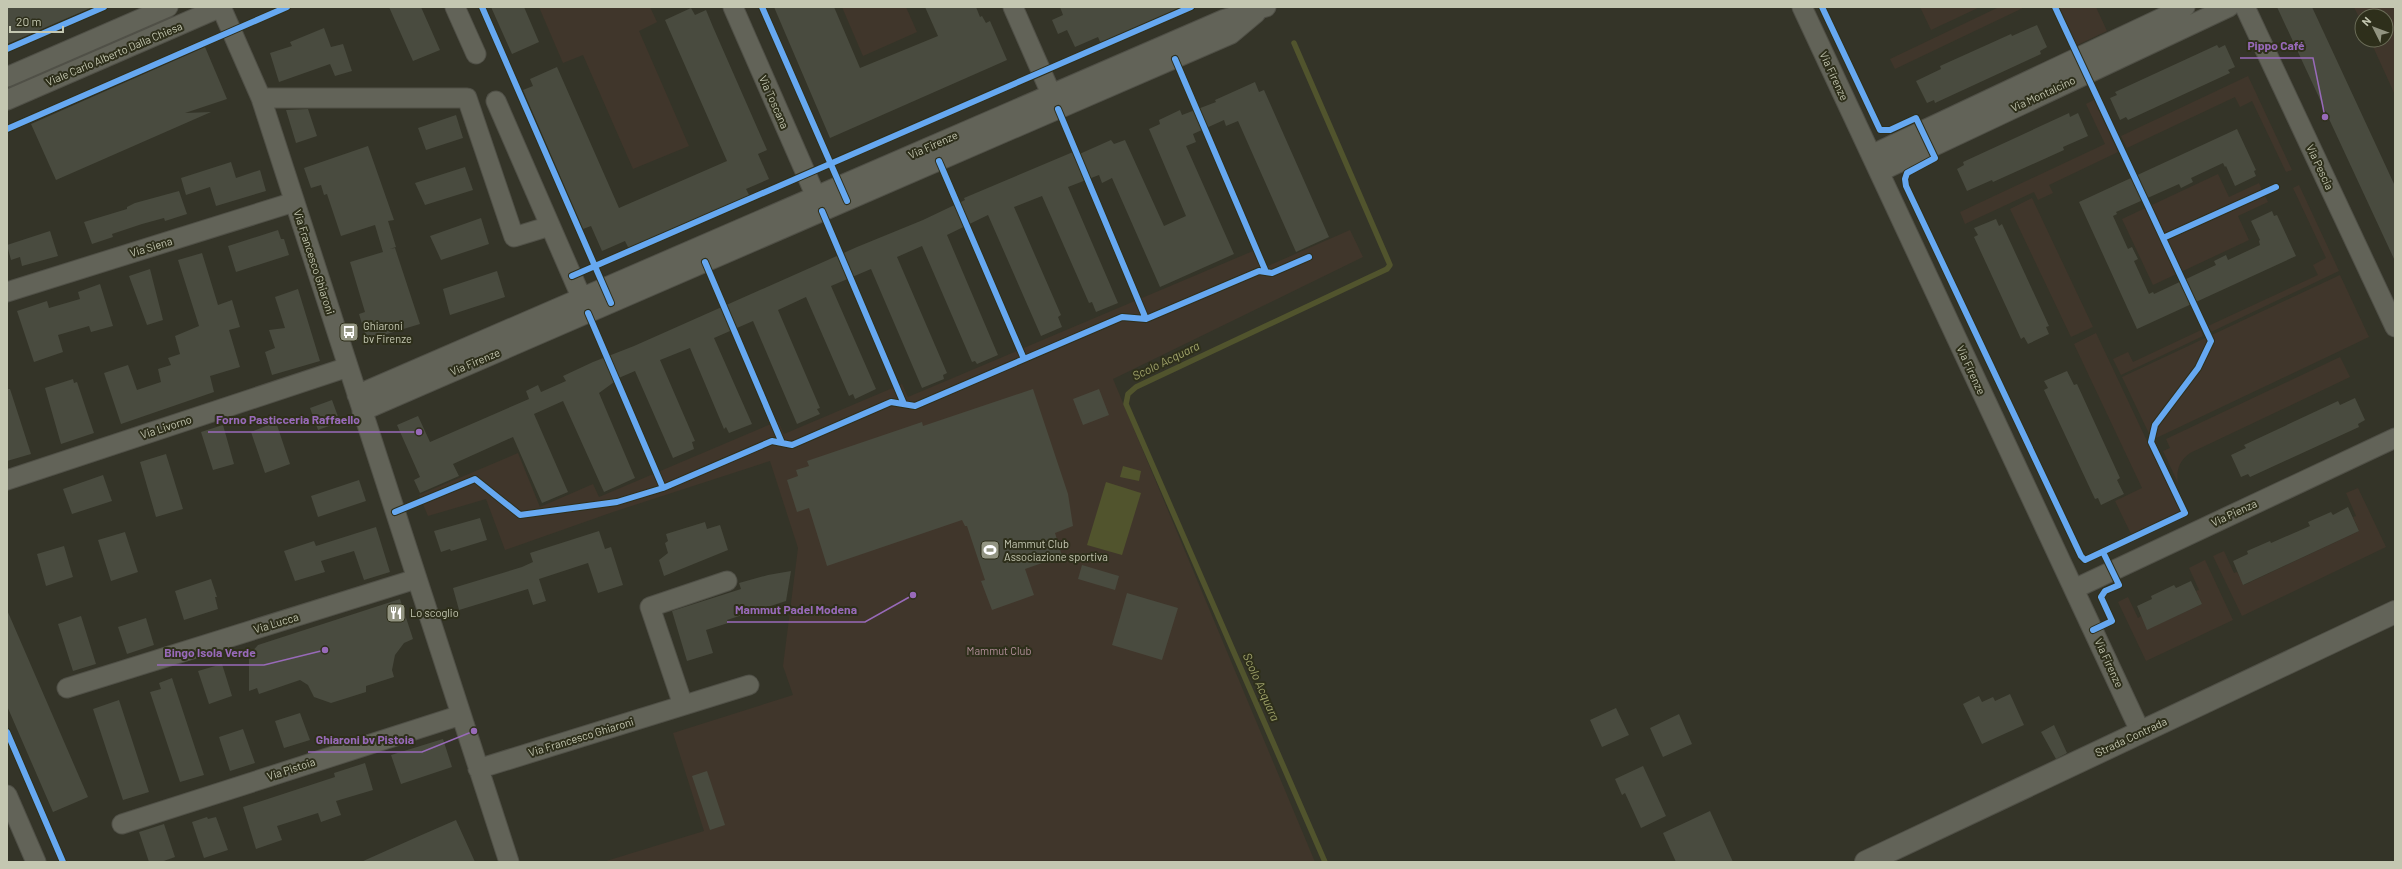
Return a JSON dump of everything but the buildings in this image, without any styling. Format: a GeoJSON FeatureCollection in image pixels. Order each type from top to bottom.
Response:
{"type":"FeatureCollection","features":[{"type":"Feature","properties":{"kind":"street","name":"Viale Carlo Alberto Dalla Chiesa"},"geometry":{"type":"LineString","coordinates":[[7,77],[168,7]]}},
{"type":"Feature","properties":{"kind":"street","name":"Viale Carlo Alberto Dalla Chiesa"},"geometry":{"type":"LineString","coordinates":[[7,100],[221,7]]}},
{"type":"Feature","properties":{"kind":"street","name":"Via Francesco Ghiaroni"},"geometry":{"type":"LineString","coordinates":[[221,7],[261,98],[509,862]]}},
{"type":"Feature","properties":{"kind":"street"},"geometry":{"type":"LineString","coordinates":[[455,7],[476,54]]}},
{"type":"Feature","properties":{"kind":"street","name":"Via Toscana"},"geometry":{"type":"LineString","coordinates":[[733,7],[819,204]]}},
{"type":"Feature","properties":{"kind":"street"},"geometry":{"type":"LineString","coordinates":[[1013,7],[1055,102]]}},
{"type":"Feature","properties":{"kind":"street","name":"Via Firenze"},"geometry":{"type":"LineString","coordinates":[[1802,7],[2141,732]]}},
{"type":"Feature","properties":{"kind":"street","name":"Via Montalcino"},"geometry":{"type":"LineString","coordinates":[[1875,163],[2185,7]]}},
{"type":"Feature","properties":{"kind":"street","name":"Via Montalcino"},"geometry":{"type":"LineString","coordinates":[[1875,163],[2229,7]]}},
{"type":"Feature","properties":{"kind":"street","name":"Via Pescia"},"geometry":{"type":"LineString","coordinates":[[2245,7],[2395,327]]}},
{"type":"Feature","properties":{"kind":"street","name":"Via Firenze"},"geometry":{"type":"LineString","coordinates":[[360,403],[1055,102],[1225,18],[1262,9]]}},
{"type":"Feature","properties":{"kind":"street"},"geometry":{"type":"LineString","coordinates":[[261,98],[467,98],[514,237],[550,226]]}},
{"type":"Feature","properties":{"kind":"street"},"geometry":{"type":"LineString","coordinates":[[496,101],[585,306]]}},
{"type":"Feature","properties":{"kind":"street","name":"Via Siena"},"geometry":{"type":"LineString","coordinates":[[7,292],[294,202]]}},
{"type":"Feature","properties":{"kind":"street","name":"Via Livorno"},"geometry":{"type":"LineString","coordinates":[[7,480],[348,367]]}},
{"type":"Feature","properties":{"kind":"street","name":"Via Pienza"},"geometry":{"type":"LineString","coordinates":[[2074,588],[2395,438]]}},
{"type":"Feature","properties":{"kind":"street","name":"Via Lucca"},"geometry":{"type":"LineString","coordinates":[[67,688],[416,578]]}},
{"type":"Feature","properties":{"kind":"street"},"geometry":{"type":"LineString","coordinates":[[683,705],[650,607],[727,582]]}},
{"type":"Feature","properties":{"kind":"street","name":"Strada Contrada"},"geometry":{"type":"LineString","coordinates":[[1866,862],[2395,612]]}},
{"type":"Feature","properties":{"kind":"street","name":"Via Francesco Ghiaroni"},"geometry":{"type":"LineString","coordinates":[[478,769],[749,685]]}},
{"type":"Feature","properties":{"kind":"street","name":"Via Pistoia"},"geometry":{"type":"LineString","coordinates":[[122,824],[461,714]]}},
{"type":"Feature","properties":{"kind":"street"},"geometry":{"type":"LineString","coordinates":[[7,795],[34,862]]}},
{"type":"Feature","properties":{"kind":"green space"},"geometry":{"type":"Polygon","coordinates":[[[539,7],[650,7],[657,22],[639,31],[689,146],[633,169],[583,55],[563,63],[539,7]]]}},
{"type":"Feature","properties":{"kind":"green space"},"geometry":{"type":"Polygon","coordinates":[[[842,7],[906,7],[917,32],[863,56],[842,7]]]}},
{"type":"Feature","properties":{"kind":"green space"},"geometry":{"type":"Polygon","coordinates":[[[1920,7],[1980,7],[1931,30],[1920,7]]]}},
{"type":"Feature","properties":{"kind":"green space"},"geometry":{"type":"Polygon","coordinates":[[[1999,7],[2025,7],[1895,69],[1890,59],[1999,7]]]}},
{"type":"Feature","properties":{"kind":"green space"},"geometry":{"type":"Polygon","coordinates":[[[2052,7],[2096,7],[2107,31],[2071,48],[2052,7]]]}},
{"type":"Feature","properties":{"kind":"green space"},"geometry":{"type":"Polygon","coordinates":[[[2395,7],[2395,95],[2374,48],[2394,48],[2394,8],[2354,8],[2395,7]]]}},
{"type":"Feature","properties":{"kind":"green space"},"geometry":{"type":"Polygon","coordinates":[[[2248,76],[2292,170],[2286,172],[2252,101],[2240,107],[2235,97],[2127,148],[2121,136],[2248,76]]]}},
{"type":"Feature","properties":{"kind":"green space"},"geometry":{"type":"Polygon","coordinates":[[[2094,100],[2118,152],[2049,185],[2053,193],[2038,200],[2034,192],[1965,224],[1960,212],[2105,144],[2086,104],[2094,100]]]}},
{"type":"Feature","properties":{"kind":"green space"},"geometry":{"type":"Polygon","coordinates":[[[2218,174],[2229,197],[2259,183],[2268,202],[2238,216],[2249,240],[2153,285],[2122,219],[2218,174]]]}},
{"type":"Feature","properties":{"kind":"green space"},"geometry":{"type":"Polygon","coordinates":[[[2299,185],[2339,271],[2211,332],[2208,326],[2318,275],[2313,265],[2326,258],[2293,188],[2299,185]]]}},
{"type":"Feature","properties":{"kind":"green space"},"geometry":{"type":"Polygon","coordinates":[[[2032,198],[2093,327],[2071,337],[2010,209],[2032,198]]]}},
{"type":"Feature","properties":{"kind":"green space","name":"Mammut Club"},"geometry":{"type":"Polygon","coordinates":[[[1350,230],[1363,257],[1113,379],[1315,862],[603,862],[704,831],[673,733],[793,695],[783,666],[798,548],[770,461],[613,512],[505,550],[486,499],[428,516],[419,495],[518,453],[540,507],[593,484],[599,497],[778,421],[784,434],[902,384],[908,397],[1253,251],[1261,269],[1350,230]]]}},
{"type":"Feature","properties":{"kind":"green space"},"geometry":{"type":"Polygon","coordinates":[[[2340,275],[2369,337],[2152,440],[2122,377],[2340,275]]]}},
{"type":"Feature","properties":{"kind":"green space"},"geometry":{"type":"Polygon","coordinates":[[[2201,330],[2203,336],[2121,375],[2113,359],[2128,352],[2133,362],[2201,330]]]}},
{"type":"Feature","properties":{"kind":"green space"},"geometry":{"type":"Polygon","coordinates":[[[2096,333],[2180,511],[2131,534],[2115,501],[2142,488],[2074,344],[2096,333]]]}},
{"type":"Feature","properties":{"kind":"green space"},"geometry":{"type":"Polygon","coordinates":[[[2340,357],[2350,377],[2190,453],[2183,459],[2179,466],[2177,474],[2178,483],[2163,451],[2170,448],[2166,439],[2340,357]]]}},
{"type":"Feature","properties":{"kind":"green space"},"geometry":{"type":"Polygon","coordinates":[[[2358,488],[2386,547],[2242,616],[2213,556],[2224,551],[2234,573],[2237,572],[2244,585],[2359,531],[2353,517],[2356,516],[2346,493],[2358,488]]]}},
{"type":"Feature","properties":{"kind":"green space"},"geometry":{"type":"Polygon","coordinates":[[[2205,560],[2233,620],[2146,661],[2118,602],[2128,597],[2138,618],[2141,616],[2148,629],[2202,604],[2196,591],[2199,590],[2189,568],[2205,560]]]}},
{"type":"Feature","properties":{"kind":"shaded area"},"geometry":{"type":"Polygon","coordinates":[[[1123,466],[1141,471],[1139,481],[1120,477],[1123,466]]]}},
{"type":"Feature","properties":{"kind":"shaded area"},"geometry":{"type":"Polygon","coordinates":[[[1106,482],[1141,493],[1122,555],[1087,545],[1106,482]]]}},
{"type":"Feature","properties":{"kind":"waterway","name":"Scolo Acquara"},"geometry":{"type":"LineString","coordinates":[[1294,43],[1390,265],[1387,269],[1136,387],[1128,394],[1126,404],[1325,862]]}},
{"type":"Feature","properties":{"kind":"cycle path"},"geometry":{"type":"LineString","coordinates":[[7,49],[104,7]]}},
{"type":"Feature","properties":{"kind":"cycle path"},"geometry":{"type":"LineString","coordinates":[[7,129],[287,7]]}},
{"type":"Feature","properties":{"kind":"cycle path"},"geometry":{"type":"LineString","coordinates":[[482,7],[611,303]]}},
{"type":"Feature","properties":{"kind":"cycle path"},"geometry":{"type":"LineString","coordinates":[[762,7],[847,201]]}},
{"type":"Feature","properties":{"kind":"cycle path"},"geometry":{"type":"LineString","coordinates":[[572,276],[1191,7]]}},
{"type":"Feature","properties":{"kind":"cycle path"},"geometry":{"type":"LineString","coordinates":[[1822,7],[1880,130],[1890,130],[1916,118],[1935,158],[1907,173],[1905,179],[1906,186],[2081,556],[2085,560],[2185,513],[2151,442],[2155,425],[2198,368],[2211,341],[2055,7]]}},
{"type":"Feature","properties":{"kind":"cycle path"},"geometry":{"type":"LineString","coordinates":[[1175,59],[1266,272]]}},
{"type":"Feature","properties":{"kind":"cycle path"},"geometry":{"type":"LineString","coordinates":[[1058,109],[1146,319]]}},
{"type":"Feature","properties":{"kind":"cycle path"},"geometry":{"type":"LineString","coordinates":[[939,161],[1024,359]]}},
{"type":"Feature","properties":{"kind":"cycle path"},"geometry":{"type":"LineString","coordinates":[[2163,238],[2276,187]]}},
{"type":"Feature","properties":{"kind":"cycle path"},"geometry":{"type":"LineString","coordinates":[[822,211],[904,404]]}},
{"type":"Feature","properties":{"kind":"cycle path"},"geometry":{"type":"LineString","coordinates":[[395,512],[475,479],[520,515],[617,502],[663,488],[772,441],[792,445],[891,402],[915,406],[1122,317],[1146,319],[1259,271],[1272,273],[1309,257]]}},
{"type":"Feature","properties":{"kind":"cycle path"},"geometry":{"type":"LineString","coordinates":[[705,262],[782,443]]}},
{"type":"Feature","properties":{"kind":"cycle path"},"geometry":{"type":"LineString","coordinates":[[588,313],[663,488]]}},
{"type":"Feature","properties":{"kind":"cycle path"},"geometry":{"type":"LineString","coordinates":[[2093,630],[2112,621],[2101,597],[2105,591],[2119,585],[2103,552]]}},
{"type":"Feature","properties":{"kind":"cycle path"},"geometry":{"type":"LineString","coordinates":[[7,732],[63,862]]}},
{"type":"Feature","properties":{"kind":"place","name":"Pippo Café"},"geometry":{"type":"Point","coordinates":[2325,117]}},
{"type":"Feature","properties":{"kind":"place","name":"Ghiaroni bv Firenze"},"geometry":{"type":"Point","coordinates":[349,332]}},
{"type":"Feature","properties":{"kind":"place","name":"Forno Pasticceria Raffaello"},"geometry":{"type":"Point","coordinates":[419,432]}},
{"type":"Feature","properties":{"kind":"place","name":"Mammut Club Associazione sportiva"},"geometry":{"type":"Point","coordinates":[990,550]}},
{"type":"Feature","properties":{"kind":"place","name":"Mammut Padel Modena"},"geometry":{"type":"Point","coordinates":[913,595]}},
{"type":"Feature","properties":{"kind":"place","name":"Lo scoglio"},"geometry":{"type":"Point","coordinates":[396,613]}},
{"type":"Feature","properties":{"kind":"place","name":"Bingo Isola Verde"},"geometry":{"type":"Point","coordinates":[325,650]}},
{"type":"Feature","properties":{"kind":"place","name":"Ghiaroni bv Pistoia"},"geometry":{"type":"Point","coordinates":[474,731]}}]}
